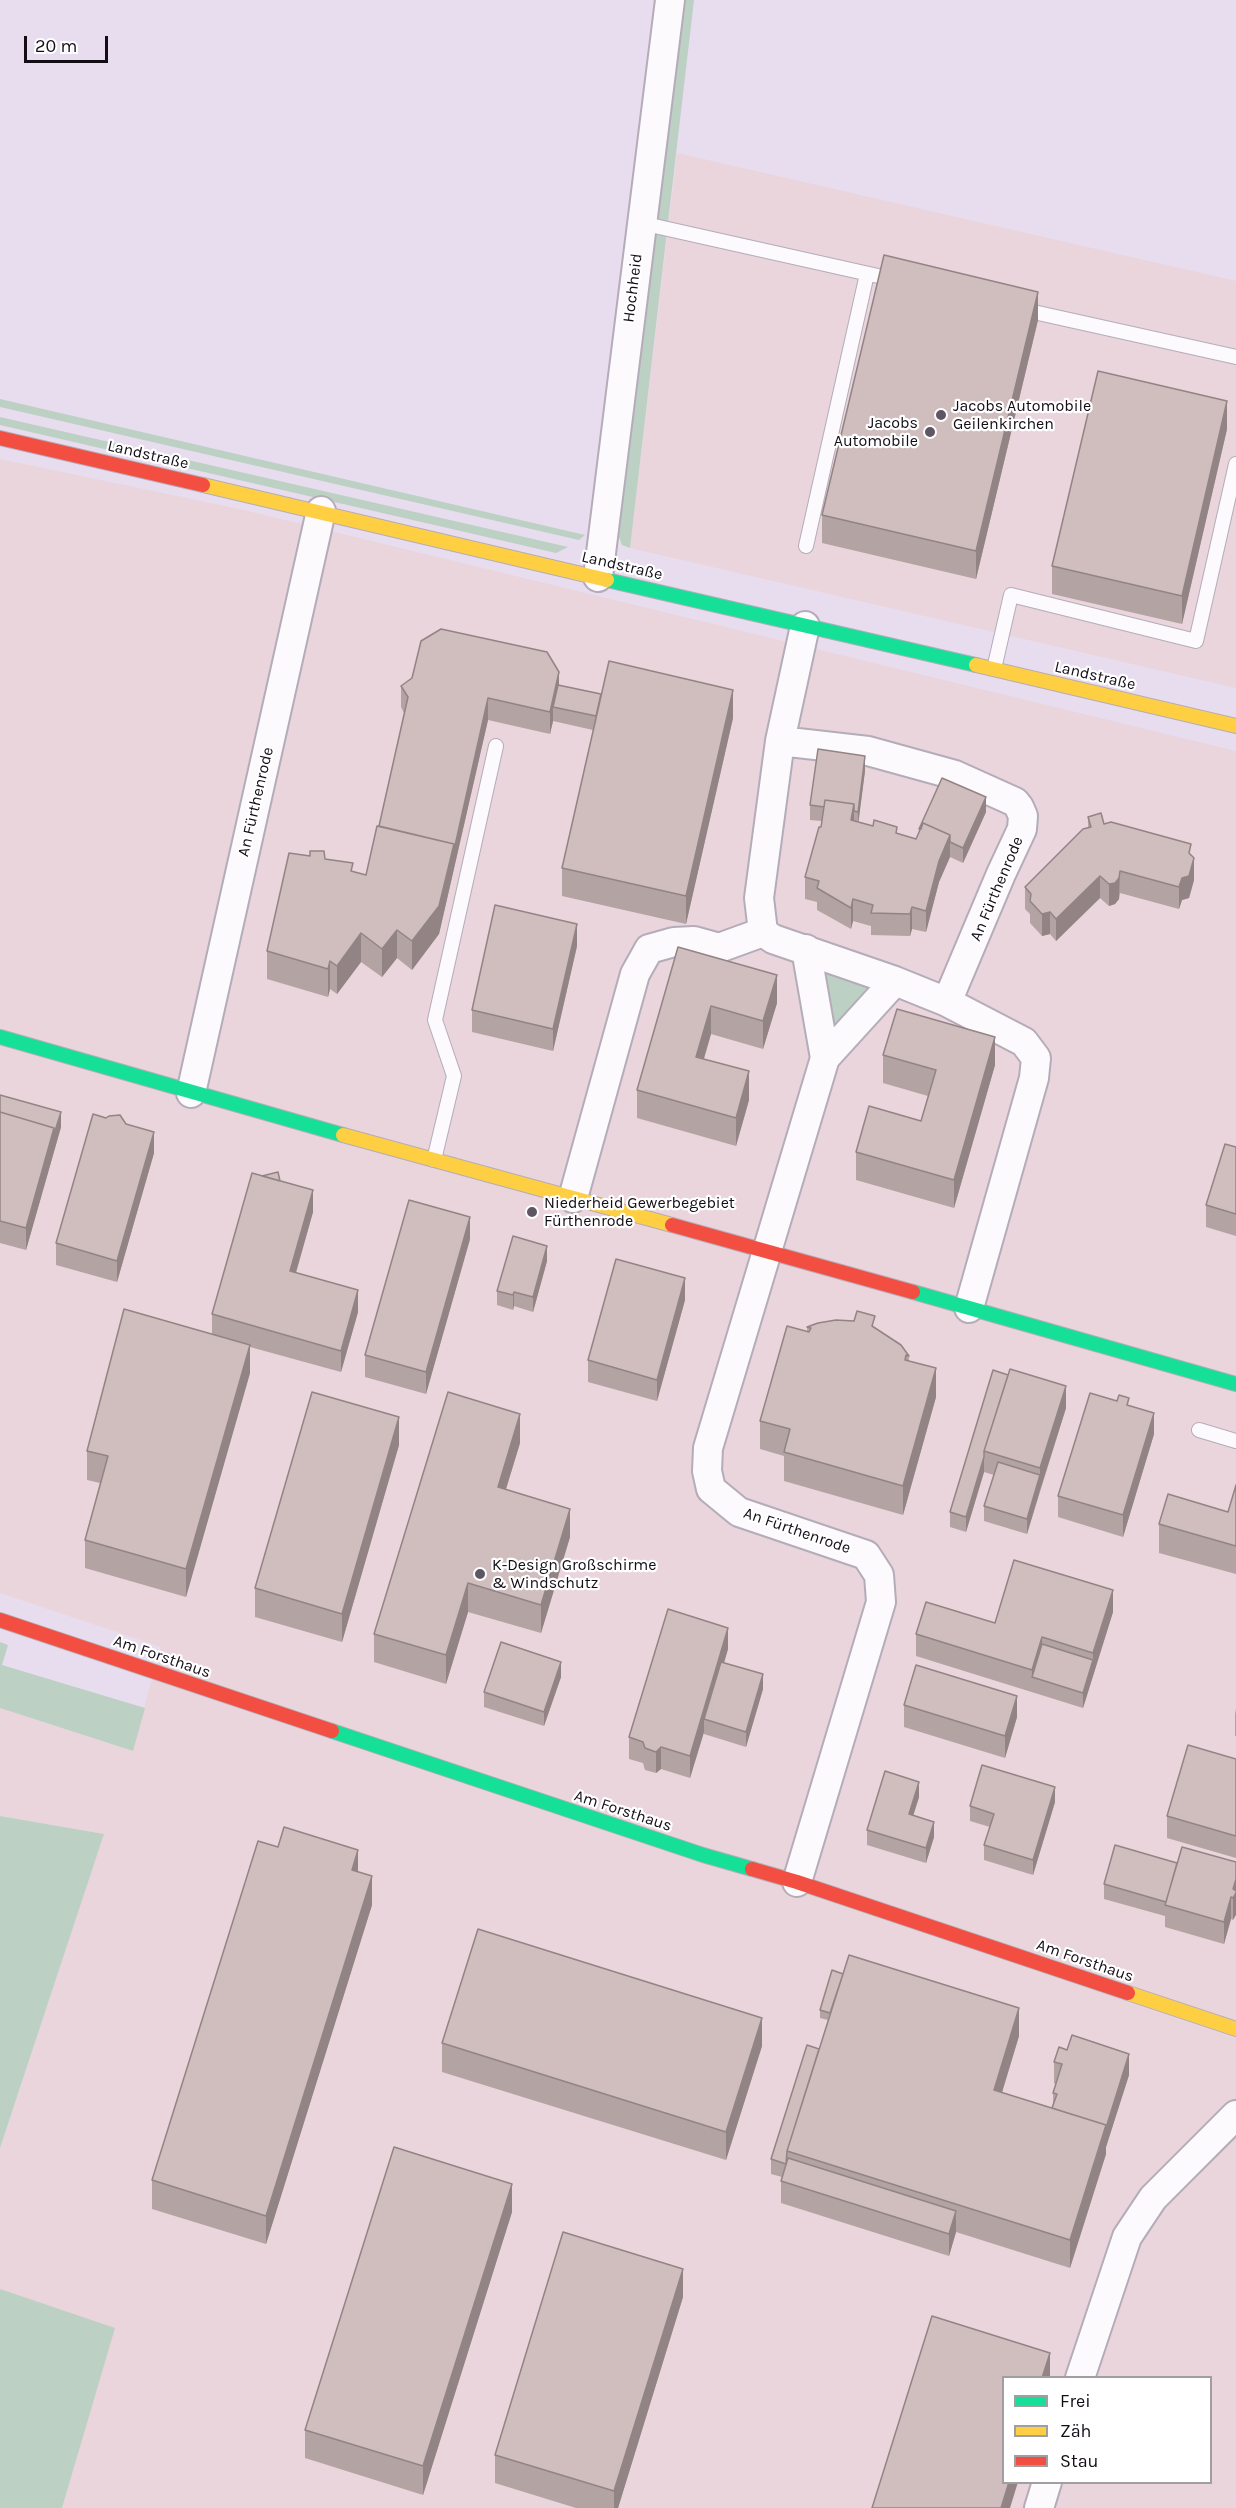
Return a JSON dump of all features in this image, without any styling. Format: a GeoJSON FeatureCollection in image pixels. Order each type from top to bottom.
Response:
{"type":"FeatureCollection","features":[{"type":"Feature","properties":{"kind":"street","name":"Hochheid"},"geometry":{"type":"LineString","coordinates":[[598,577],[670,0]]}},
{"type":"Feature","properties":{"kind":"street","name":"Landstraße"},"geometry":{"type":"LineString","coordinates":[[0,438],[1236,726]]}},
{"type":"Feature","properties":{"kind":"street","name":"An Fürthenrode"},"geometry":{"type":"LineString","coordinates":[[191,1093],[321,512]]}},
{"type":"Feature","properties":{"kind":"street"},"geometry":{"type":"LineString","coordinates":[[805,626],[780,741],[759,898],[763,932],[773,939],[807,949],[947,1002],[1024,1042],[1036,1058],[1034,1078],[969,1308]]}},
{"type":"Feature","properties":{"kind":"street","name":"An Fürthenrode"},"geometry":{"type":"LineString","coordinates":[[780,741],[868,751],[955,775],[1015,802],[1019,807],[1023,816],[1023,829],[1001,874],[947,1002]]}},
{"type":"Feature","properties":{"kind":"street"},"geometry":{"type":"LineString","coordinates":[[573,1198],[635,974],[649,949],[674,942],[694,941],[719,948],[763,932]]}},
{"type":"Feature","properties":{"kind":"street","name":"An Fürthenrode"},"geometry":{"type":"LineString","coordinates":[[807,949],[825,1058]]}},
{"type":"Feature","properties":{"kind":"street","name":"An Fürthenrode"},"geometry":{"type":"LineString","coordinates":[[797,1882],[881,1602],[879,1575],[866,1555],[739,1512],[711,1489],[707,1471],[708,1448],[825,1058],[895,981]]}},
{"type":"Feature","properties":{"kind":"street"},"geometry":{"type":"LineString","coordinates":[[0,1037],[191,1093],[768,1251],[1236,1384]]}},
{"type":"Feature","properties":{"kind":"street","name":"Am Forsthaus"},"geometry":{"type":"LineString","coordinates":[[0,1620],[703,1855],[797,1882],[1236,2029]]}},
{"type":"Feature","properties":{"kind":"street"},"geometry":{"type":"LineString","coordinates":[[1081,2376],[1127,2237],[1153,2198],[1236,2115]]}},
{"type":"Feature","properties":{"kind":"street"},"geometry":{"type":"LineString","coordinates":[[1039,2508],[1046,2484]]}},
{"type":"Feature","properties":{"kind":"lane"},"geometry":{"type":"LineString","coordinates":[[641,222],[914,284]]}},
{"type":"Feature","properties":{"kind":"lane"},"geometry":{"type":"LineString","coordinates":[[806,546],[867,274]]}},
{"type":"Feature","properties":{"kind":"lane"},"geometry":{"type":"LineString","coordinates":[[1007,306],[1236,357]]}},
{"type":"Feature","properties":{"kind":"lane"},"geometry":{"type":"LineString","coordinates":[[994,669],[1011,595],[1196,641],[1236,464]]}},
{"type":"Feature","properties":{"kind":"lane"},"geometry":{"type":"LineString","coordinates":[[434,1160],[454,1076],[435,1020],[496,746]]}},
{"type":"Feature","properties":{"kind":"lane"},"geometry":{"type":"LineString","coordinates":[[1199,1430],[1236,1441]]}},
{"type":"Feature","properties":{"kind":"shaded area","name":"Jacobs Automobile Geilenkirchen"},"geometry":{"type":"Polygon","coordinates":[[[677,153],[1236,281],[1236,688],[630,548],[677,153]]]}},
{"type":"Feature","properties":{"kind":"shaded area"},"geometry":{"type":"Polygon","coordinates":[[[0,459],[244,510],[1236,751],[1236,2508],[62,2508],[114,2329],[0,2289],[0,2148],[104,1834],[0,1816],[0,1708],[132,1751],[161,1647],[0,1593],[0,459]]]}},
{"type":"Feature","properties":{"kind":"green space"},"geometry":{"type":"Polygon","coordinates":[[[681,0],[694,0],[630,548],[622,545],[616,529],[681,0]]]}},
{"type":"Feature","properties":{"kind":"green space"},"geometry":{"type":"Polygon","coordinates":[[[0,399],[585,535],[579,540],[0,407],[0,399]]]}},
{"type":"Feature","properties":{"kind":"green space"},"geometry":{"type":"Polygon","coordinates":[[[0,417],[568,547],[556,553],[0,425],[0,417]]]}},
{"type":"Feature","properties":{"kind":"green space"},"geometry":{"type":"Polygon","coordinates":[[[823,971],[871,986],[834,1025],[823,971]]]}},
{"type":"Feature","properties":{"kind":"green space"},"geometry":{"type":"Polygon","coordinates":[[[0,1642],[8,1645],[2,1665],[145,1708],[133,1751],[0,1708],[0,1642]]]}},
{"type":"Feature","properties":{"kind":"green space"},"geometry":{"type":"Polygon","coordinates":[[[0,1816],[104,1834],[0,2148],[0,1816]]]}},
{"type":"Feature","properties":{"kind":"green space"},"geometry":{"type":"Polygon","coordinates":[[[0,2289],[115,2328],[62,2508],[0,2508],[0,2289]]]}},
{"type":"Feature","properties":{"kind":"building","name":"Jacobs Automobile"},"geometry":{"type":"Polygon","coordinates":[[[884,255],[1038,292],[976,551],[822,515],[884,255]]]}},
{"type":"Feature","properties":{"kind":"building"},"geometry":{"type":"Polygon","coordinates":[[[1098,371],[1227,401],[1182,596],[1052,566],[1098,371]]]}},
{"type":"Feature","properties":{"kind":"building"},"geometry":{"type":"Polygon","coordinates":[[[441,629],[547,652],[559,672],[550,712],[488,698],[454,850],[454,844],[379,826],[408,697],[401,686],[412,678],[421,641],[441,629]]]}},
{"type":"Feature","properties":{"kind":"building"},"geometry":{"type":"Polygon","coordinates":[[[609,661],[733,690],[686,896],[562,868],[609,661]]]}},
{"type":"Feature","properties":{"kind":"building"},"geometry":{"type":"Polygon","coordinates":[[[558,685],[601,694],[596,716],[553,707],[558,685]]]}},
{"type":"Feature","properties":{"kind":"building"},"geometry":{"type":"Polygon","coordinates":[[[818,749],[865,756],[858,812],[854,811],[854,804],[825,800],[824,807],[810,805],[818,749]]]}},
{"type":"Feature","properties":{"kind":"building"},"geometry":{"type":"Polygon","coordinates":[[[942,778],[986,797],[963,848],[950,842],[950,835],[923,823],[919,829],[942,778]]]}},
{"type":"Feature","properties":{"kind":"building"},"geometry":{"type":"Polygon","coordinates":[[[825,800],[854,804],[851,820],[873,826],[874,820],[897,827],[896,833],[916,839],[923,823],[950,835],[939,861],[926,911],[912,907],[910,914],[871,913],[873,905],[853,899],[851,908],[817,888],[819,881],[805,877],[819,827],[821,827],[825,800]]]}},
{"type":"Feature","properties":{"kind":"building"},"geometry":{"type":"Polygon","coordinates":[[[1101,813],[1104,824],[1111,822],[1191,844],[1189,853],[1194,858],[1189,876],[1182,878],[1179,887],[1120,871],[1115,883],[1109,884],[1100,876],[1056,919],[1050,912],[1042,914],[1030,901],[1031,894],[1025,887],[1083,829],[1091,827],[1088,817],[1101,813]]]}},
{"type":"Feature","properties":{"kind":"building"},"geometry":{"type":"Polygon","coordinates":[[[377,826],[454,844],[439,906],[412,941],[397,930],[382,949],[361,933],[337,966],[330,961],[328,969],[267,951],[289,853],[310,856],[310,851],[324,851],[325,859],[353,863],[351,871],[366,875],[377,826]]]}},
{"type":"Feature","properties":{"kind":"building"},"geometry":{"type":"Polygon","coordinates":[[[495,905],[577,924],[553,1029],[472,1010],[495,905]]]}},
{"type":"Feature","properties":{"kind":"building"},"geometry":{"type":"Polygon","coordinates":[[[678,947],[777,975],[763,1021],[711,1006],[696,1057],[749,1071],[736,1118],[637,1090],[678,947]]]}},
{"type":"Feature","properties":{"kind":"building"},"geometry":{"type":"Polygon","coordinates":[[[897,1009],[995,1037],[954,1180],[856,1152],[869,1106],[921,1121],[936,1070],[883,1055],[897,1009]]]}},
{"type":"Feature","properties":{"kind":"building"},"geometry":{"type":"Polygon","coordinates":[[[0,1095],[61,1112],[54,1134],[54,1128],[0,1112],[0,1095]]]}},
{"type":"Feature","properties":{"kind":"building"},"geometry":{"type":"Polygon","coordinates":[[[0,1112],[54,1128],[26,1228],[0,1221],[0,1112]]]}},
{"type":"Feature","properties":{"kind":"building"},"geometry":{"type":"Polygon","coordinates":[[[93,1114],[106,1118],[120,1115],[126,1124],[154,1132],[117,1261],[56,1243],[93,1114]]]}},
{"type":"Feature","properties":{"kind":"building"},"geometry":{"type":"Polygon","coordinates":[[[1225,1144],[1236,1147],[1236,1214],[1206,1205],[1225,1144]]]}},
{"type":"Feature","properties":{"kind":"building"},"geometry":{"type":"Polygon","coordinates":[[[278,1172],[280,1181],[262,1176],[278,1172]]]}},
{"type":"Feature","properties":{"kind":"building"},"geometry":{"type":"Polygon","coordinates":[[[252,1173],[313,1190],[290,1271],[358,1290],[341,1351],[212,1314],[252,1173]]]}},
{"type":"Feature","properties":{"kind":"building"},"geometry":{"type":"Polygon","coordinates":[[[409,1200],[470,1217],[426,1372],[365,1355],[409,1200]]]}},
{"type":"Feature","properties":{"kind":"building"},"geometry":{"type":"Polygon","coordinates":[[[513,1236],[547,1246],[533,1297],[514,1292],[513,1295],[497,1291],[513,1236]]]}},
{"type":"Feature","properties":{"kind":"building"},"geometry":{"type":"Polygon","coordinates":[[[616,1259],[685,1278],[657,1380],[588,1360],[616,1259]]]}},
{"type":"Feature","properties":{"kind":"building"},"geometry":{"type":"Polygon","coordinates":[[[124,1309],[250,1345],[186,1569],[85,1540],[108,1456],[87,1451],[124,1309]]]}},
{"type":"Feature","properties":{"kind":"building"},"geometry":{"type":"Polygon","coordinates":[[[857,1311],[875,1316],[872,1326],[901,1345],[909,1356],[906,1355],[905,1360],[936,1368],[903,1486],[784,1452],[790,1429],[760,1421],[787,1326],[809,1332],[811,1328],[807,1327],[818,1323],[836,1320],[854,1321],[857,1311]]]}},
{"type":"Feature","properties":{"kind":"building"},"geometry":{"type":"Polygon","coordinates":[[[1010,1369],[1066,1386],[1040,1468],[984,1451],[1010,1369]]]}},
{"type":"Feature","properties":{"kind":"building"},"geometry":{"type":"Polygon","coordinates":[[[993,1370],[1008,1375],[966,1517],[950,1512],[993,1370]]]}},
{"type":"Feature","properties":{"kind":"building"},"geometry":{"type":"Polygon","coordinates":[[[312,1392],[399,1417],[342,1614],[255,1588],[312,1392]]]}},
{"type":"Feature","properties":{"kind":"building","name":"K-Design Großschirme & Windschutz"},"geometry":{"type":"Polygon","coordinates":[[[448,1392],[520,1414],[498,1487],[570,1509],[541,1605],[468,1583],[446,1655],[374,1634],[448,1392]]]}},
{"type":"Feature","properties":{"kind":"building"},"geometry":{"type":"Polygon","coordinates":[[[1090,1393],[1117,1401],[1119,1395],[1129,1398],[1127,1405],[1154,1413],[1123,1515],[1058,1496],[1090,1393]]]}},
{"type":"Feature","properties":{"kind":"building"},"geometry":{"type":"Polygon","coordinates":[[[998,1462],[1040,1475],[1027,1519],[984,1506],[998,1462]]]}},
{"type":"Feature","properties":{"kind":"building"},"geometry":{"type":"Polygon","coordinates":[[[1236,1485],[1236,1546],[1159,1524],[1168,1494],[1228,1512],[1236,1485]]]}},
{"type":"Feature","properties":{"kind":"building"},"geometry":{"type":"Polygon","coordinates":[[[1014,1560],[1113,1590],[1093,1653],[1042,1637],[1032,1670],[916,1634],[926,1602],[995,1623],[1014,1560]]]}},
{"type":"Feature","properties":{"kind":"building"},"geometry":{"type":"Polygon","coordinates":[[[668,1609],[728,1628],[690,1756],[661,1747],[656,1752],[645,1748],[643,1742],[629,1737],[668,1609]]]}},
{"type":"Feature","properties":{"kind":"building"},"geometry":{"type":"Polygon","coordinates":[[[501,1642],[561,1662],[544,1712],[484,1692],[501,1642]]]}},
{"type":"Feature","properties":{"kind":"building"},"geometry":{"type":"Polygon","coordinates":[[[1042,1644],[1093,1660],[1083,1693],[1032,1677],[1042,1644]]]}},
{"type":"Feature","properties":{"kind":"building"},"geometry":{"type":"Polygon","coordinates":[[[721,1662],[763,1674],[746,1732],[704,1719],[721,1662]]]}},
{"type":"Feature","properties":{"kind":"building"},"geometry":{"type":"Polygon","coordinates":[[[916,1665],[1017,1696],[1005,1736],[904,1705],[916,1665]]]}},
{"type":"Feature","properties":{"kind":"building"},"geometry":{"type":"Polygon","coordinates":[[[1188,1745],[1236,1759],[1236,1836],[1167,1816],[1188,1745]]]}},
{"type":"Feature","properties":{"kind":"building"},"geometry":{"type":"Polygon","coordinates":[[[982,1765],[1055,1787],[1033,1860],[984,1845],[994,1814],[970,1806],[982,1765]]]}},
{"type":"Feature","properties":{"kind":"building"},"geometry":{"type":"Polygon","coordinates":[[[885,1771],[919,1782],[909,1814],[934,1822],[926,1848],[867,1830],[885,1771]]]}},
{"type":"Feature","properties":{"kind":"building"},"geometry":{"type":"Polygon","coordinates":[[[284,1827],[358,1850],[352,1870],[372,1876],[266,2216],[152,2180],[258,1841],[278,1847],[284,1827]]]}},
{"type":"Feature","properties":{"kind":"building"},"geometry":{"type":"Polygon","coordinates":[[[1115,1845],[1177,1863],[1166,1902],[1104,1884],[1115,1845]]]}},
{"type":"Feature","properties":{"kind":"building"},"geometry":{"type":"Polygon","coordinates":[[[1182,1847],[1236,1862],[1236,1879],[1233,1889],[1236,1893],[1233,1898],[1231,1897],[1224,1922],[1165,1905],[1182,1847]]]}},
{"type":"Feature","properties":{"kind":"building"},"geometry":{"type":"Polygon","coordinates":[[[478,1929],[762,2018],[726,2132],[442,2043],[478,1929]]]}},
{"type":"Feature","properties":{"kind":"building"},"geometry":{"type":"Polygon","coordinates":[[[849,1955],[1019,2008],[994,2090],[1106,2125],[1070,2240],[787,2151],[849,1955]]]}},
{"type":"Feature","properties":{"kind":"building"},"geometry":{"type":"Polygon","coordinates":[[[832,1970],[843,1974],[830,2013],[820,2010],[832,1970]]]}},
{"type":"Feature","properties":{"kind":"building"},"geometry":{"type":"Polygon","coordinates":[[[1072,2035],[1129,2054],[1105,2131],[1106,2125],[1052,2108],[1057,2094],[1053,2093],[1062,2064],[1054,2062],[1059,2047],[1067,2050],[1072,2035]]]}},
{"type":"Feature","properties":{"kind":"building"},"geometry":{"type":"Polygon","coordinates":[[[807,2045],[819,2049],[787,2151],[786,2164],[771,2159],[807,2045]]]}},
{"type":"Feature","properties":{"kind":"building"},"geometry":{"type":"Polygon","coordinates":[[[394,2147],[512,2184],[423,2466],[305,2430],[394,2147]]]}},
{"type":"Feature","properties":{"kind":"building"},"geometry":{"type":"Polygon","coordinates":[[[788,2158],[956,2211],[949,2234],[781,2181],[788,2158]]]}},
{"type":"Feature","properties":{"kind":"building"},"geometry":{"type":"Polygon","coordinates":[[[563,2232],[683,2269],[614,2491],[495,2455],[563,2232]]]}},
{"type":"Feature","properties":{"kind":"building"},"geometry":{"type":"Polygon","coordinates":[[[932,2316],[1050,2353],[1043,2376],[1002,2376],[1002,2484],[1008,2484],[1001,2508],[872,2508],[932,2316]]]}},
{"type":"Feature","properties":{"kind":"traffic: fast"},"geometry":{"type":"LineString","coordinates":[[607,580],[976,665]]}},
{"type":"Feature","properties":{"kind":"traffic: fast"},"geometry":{"type":"LineString","coordinates":[[0,1037],[343,1135]]}},
{"type":"Feature","properties":{"kind":"traffic: fast"},"geometry":{"type":"LineString","coordinates":[[913,1292],[1236,1384]]}},
{"type":"Feature","properties":{"kind":"traffic: fast"},"geometry":{"type":"LineString","coordinates":[[332,1731],[703,1855],[752,1869]]}},
{"type":"Feature","properties":{"kind":"traffic: slow"},"geometry":{"type":"LineString","coordinates":[[203,485],[607,580]]}},
{"type":"Feature","properties":{"kind":"traffic: slow"},"geometry":{"type":"LineString","coordinates":[[976,665],[1236,726]]}},
{"type":"Feature","properties":{"kind":"traffic: slow"},"geometry":{"type":"LineString","coordinates":[[343,1135],[672,1225]]}},
{"type":"Feature","properties":{"kind":"traffic: slow"},"geometry":{"type":"LineString","coordinates":[[1128,1993],[1236,2029]]}},
{"type":"Feature","properties":{"kind":"traffic: jam"},"geometry":{"type":"LineString","coordinates":[[0,438],[203,485]]}},
{"type":"Feature","properties":{"kind":"traffic: jam"},"geometry":{"type":"LineString","coordinates":[[672,1225],[913,1292]]}},
{"type":"Feature","properties":{"kind":"traffic: jam"},"geometry":{"type":"LineString","coordinates":[[0,1620],[332,1731]]}},
{"type":"Feature","properties":{"kind":"traffic: jam"},"geometry":{"type":"LineString","coordinates":[[752,1869],[1128,1993]]}},
{"type":"Feature","properties":{"kind":"place","name":"Jacobs Automobile Geilenkirchen"},"geometry":{"type":"Point","coordinates":[941,415]}},
{"type":"Feature","properties":{"kind":"place","name":"Jacobs Automobile"},"geometry":{"type":"Point","coordinates":[930,432]}},
{"type":"Feature","properties":{"kind":"place","name":"Niederheid Gewerbegebiet Fürthenrode"},"geometry":{"type":"Point","coordinates":[532,1212]}},
{"type":"Feature","properties":{"kind":"place","name":"K-Design Großschirme & Windschutz"},"geometry":{"type":"Point","coordinates":[480,1574]}}]}
